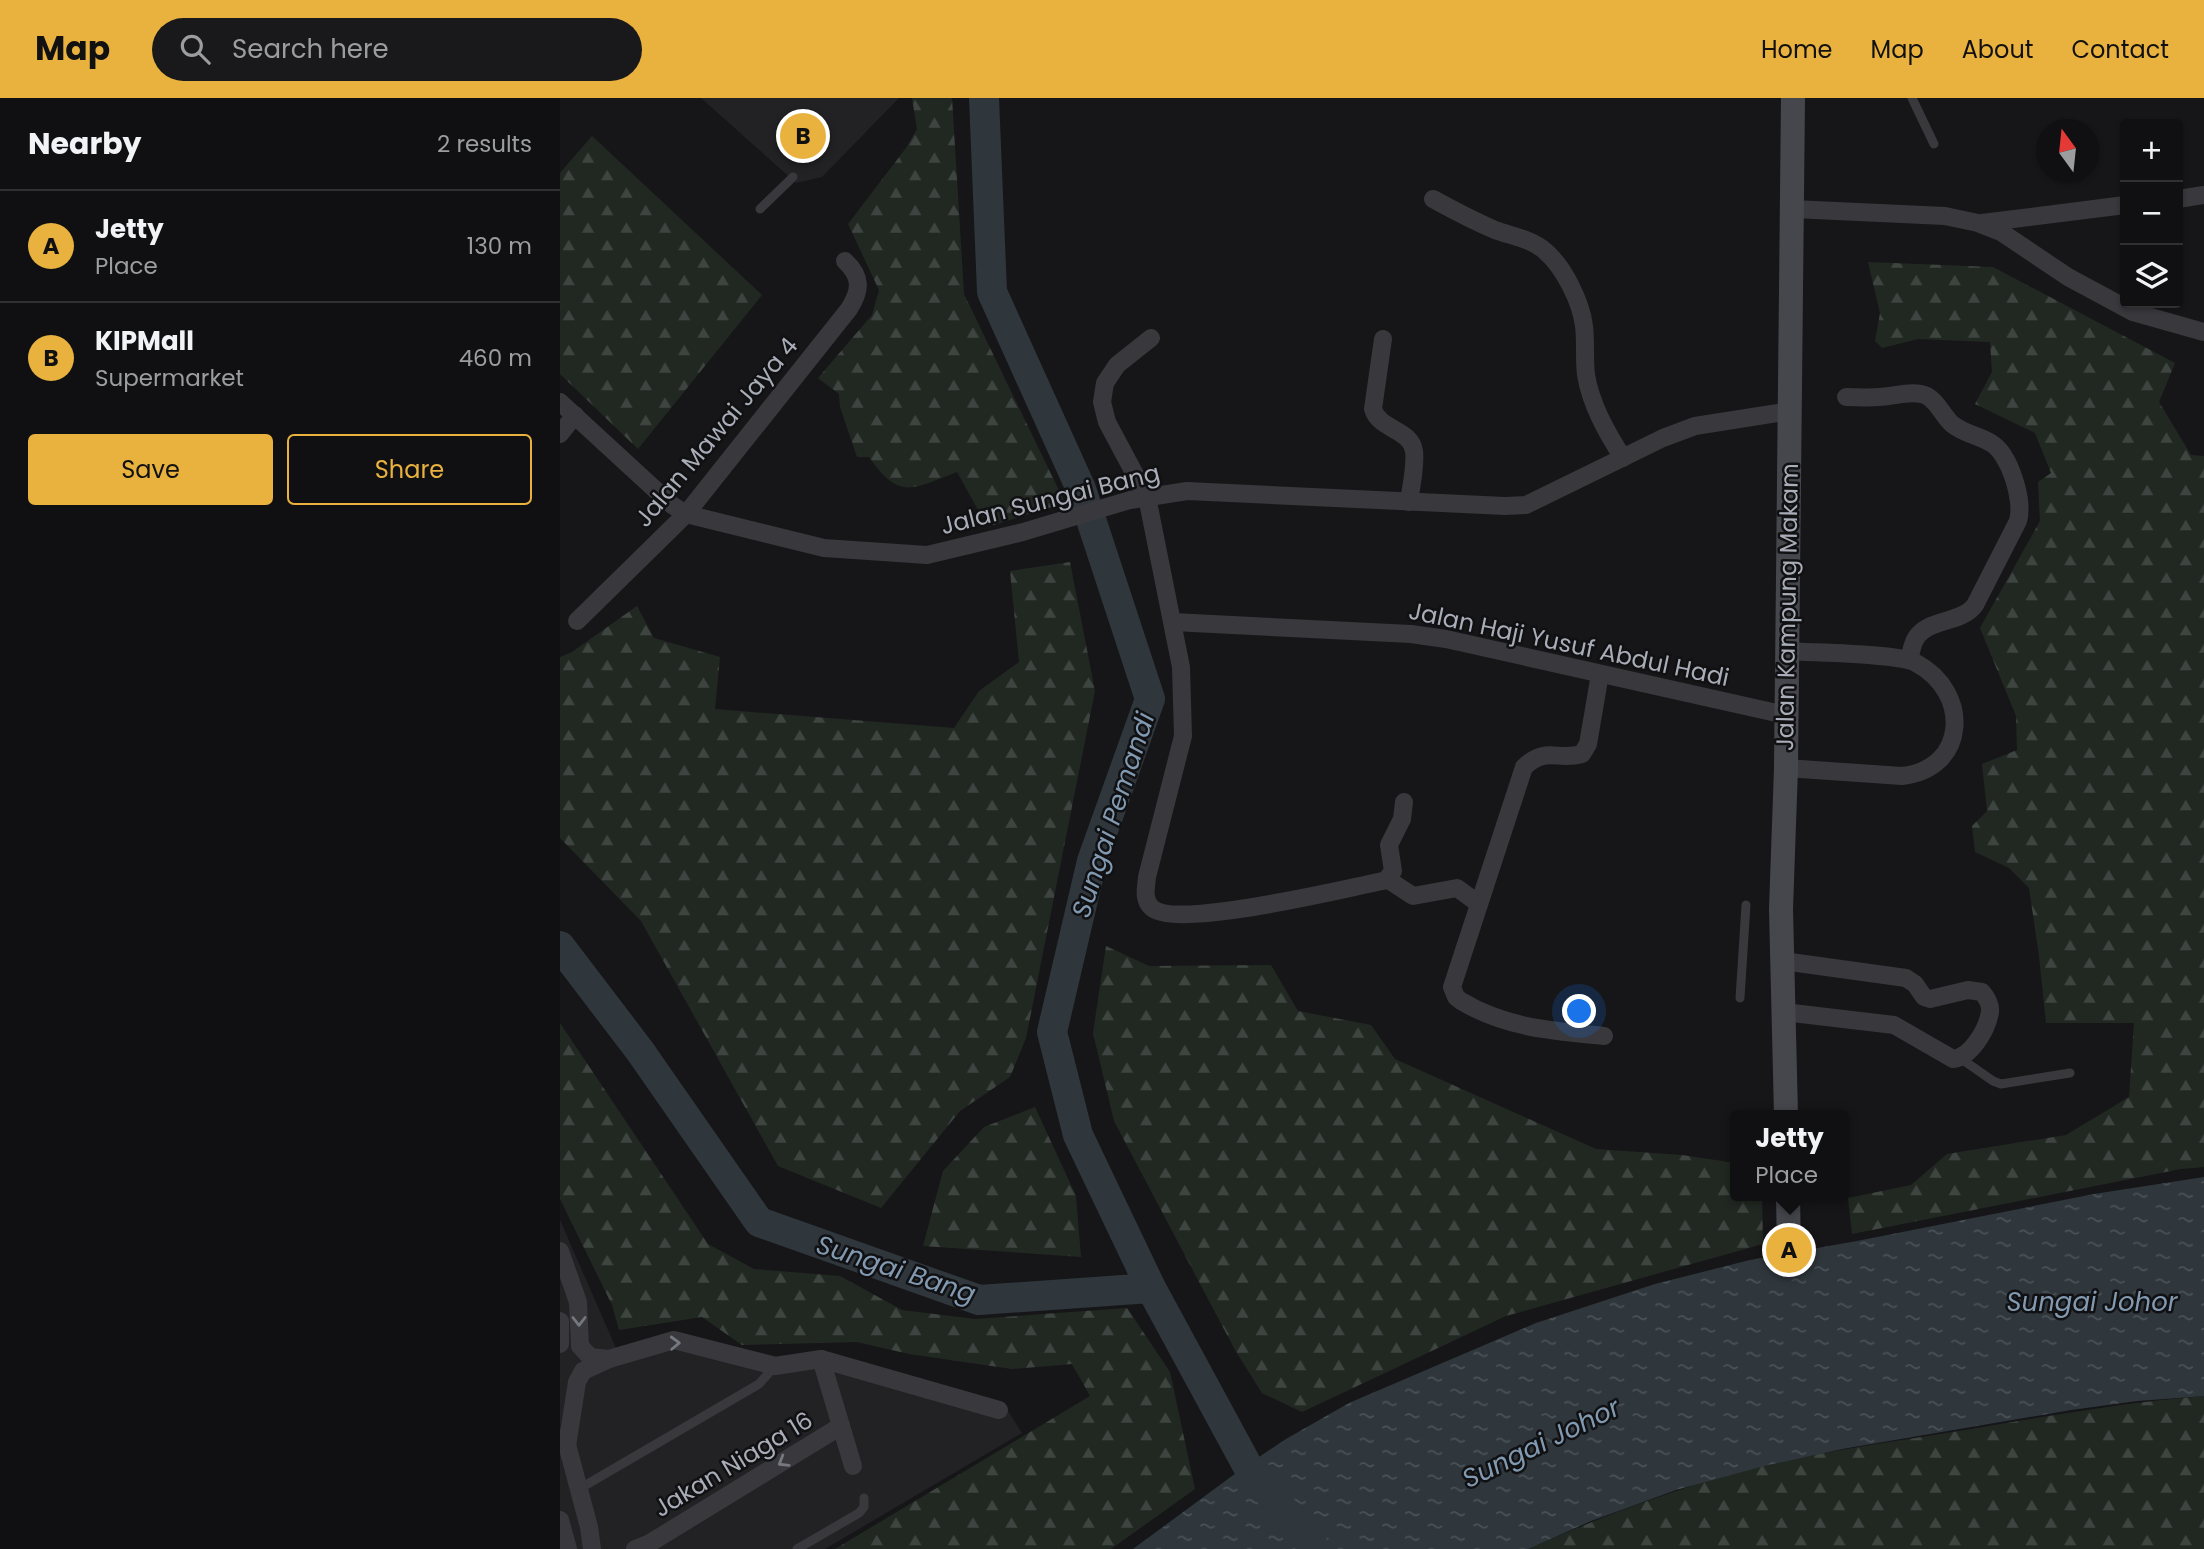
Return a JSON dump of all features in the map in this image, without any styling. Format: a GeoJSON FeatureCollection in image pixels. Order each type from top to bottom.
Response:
{"type":"FeatureCollection","features":[{"type":"Feature","properties":{"kind":"street","name":"Jalan Kampung Makam"},"geometry":{"type":"LineString","coordinates":[[1786,1110],[1781,909],[1786,768],[1793,98]]}},
{"type":"Feature","properties":{"kind":"street"},"geometry":{"type":"LineString","coordinates":[[2183,197],[2204,195]]}},
{"type":"Feature","properties":{"kind":"street"},"geometry":{"type":"LineString","coordinates":[[1433,199],[1486,226],[1545,250],[1553,260],[1570,285],[1579,305],[1584,326],[1586,374],[1592,395],[1607,432],[1623,458]]}},
{"type":"Feature","properties":{"kind":"street"},"geometry":{"type":"LineString","coordinates":[[1978,223],[2120,206]]}},
{"type":"Feature","properties":{"kind":"street"},"geometry":{"type":"LineString","coordinates":[[1793,209],[1945,216],[1978,223],[2001,232],[2068,277],[2133,312],[2204,332]]}},
{"type":"Feature","properties":{"kind":"street","name":"Jalan Mawai Jaya 4"},"geometry":{"type":"LineString","coordinates":[[576,621],[686,514],[849,309],[857,296],[859,286],[856,272],[845,261]]}},
{"type":"Feature","properties":{"kind":"street"},"geometry":{"type":"LineString","coordinates":[[1151,338],[1117,365],[1105,383],[1102,402],[1107,422],[1138,498],[1173,622],[1181,667],[1183,736],[1147,877],[1145,899],[1153,909],[1166,914],[1223,912],[1387,879],[1393,871],[1389,845],[1402,819],[1404,802]]}},
{"type":"Feature","properties":{"kind":"street"},"geometry":{"type":"LineString","coordinates":[[1382,340],[1373,409],[1378,420],[1412,444],[1414,455],[1409,502]]}},
{"type":"Feature","properties":{"kind":"street"},"geometry":{"type":"LineString","coordinates":[[1846,397],[1918,394],[1927,396],[1952,424],[1968,434],[1994,444],[2012,474],[2018,493],[2018,521],[1975,605],[1971,611],[1957,619],[1930,627],[1919,634],[1909,660]]}},
{"type":"Feature","properties":{"kind":"street","name":"Jalan Sungai Bang"},"geometry":{"type":"LineString","coordinates":[[560,402],[671,505],[686,514],[824,548],[927,555],[1023,532],[1138,498],[1186,491],[1526,505],[1663,438],[1695,426],[1790,411]]}},
{"type":"Feature","properties":{"kind":"street"},"geometry":{"type":"LineString","coordinates":[[560,434],[575,415]]}},
{"type":"Feature","properties":{"kind":"street","name":"Jalan Haji Yusuf Abdul Hadi"},"geometry":{"type":"LineString","coordinates":[[1173,622],[1411,634],[1446,639],[1786,715]]}},
{"type":"Feature","properties":{"kind":"street"},"geometry":{"type":"LineString","coordinates":[[1786,768],[1902,776],[1924,771],[1940,758],[1955,734],[1952,702],[1946,690],[1917,663],[1909,660],[1787,651]]}},
{"type":"Feature","properties":{"kind":"street"},"geometry":{"type":"LineString","coordinates":[[1600,674],[1587,744],[1582,754],[1571,757],[1547,754],[1535,757],[1524,767],[1452,987],[1456,998],[1500,1021],[1535,1030],[1604,1036]]}},
{"type":"Feature","properties":{"kind":"street"},"geometry":{"type":"LineString","coordinates":[[1387,879],[1413,896],[1457,888],[1479,904]]}},
{"type":"Feature","properties":{"kind":"street"},"geometry":{"type":"LineString","coordinates":[[1783,961],[1906,978],[1915,984],[1924,997],[1930,999],[1968,990],[1982,992],[1990,1004],[1985,1025],[1971,1050],[1960,1058],[1946,1056],[1894,1025],[1784,1012]]}},
{"type":"Feature","properties":{"kind":"street"},"geometry":{"type":"LineString","coordinates":[[1788,1201],[1789,1251]]}},
{"type":"Feature","properties":{"kind":"street"},"geometry":{"type":"LineString","coordinates":[[562,1260],[578,1302],[580,1346],[590,1357],[609,1359]]}},
{"type":"Feature","properties":{"kind":"street"},"geometry":{"type":"LineString","coordinates":[[560,1321],[560,1344]]}},
{"type":"Feature","properties":{"kind":"street"},"geometry":{"type":"LineString","coordinates":[[568,1446],[579,1376],[583,1371],[609,1359],[674,1340],[775,1366],[821,1359],[999,1410]]}},
{"type":"Feature","properties":{"kind":"street"},"geometry":{"type":"LineString","coordinates":[[821,1359],[853,1466]]}},
{"type":"Feature","properties":{"kind":"street"},"geometry":{"type":"LineString","coordinates":[[560,1418],[592,1549]]}},
{"type":"Feature","properties":{"kind":"street","name":"Jakan Niaga 16"},"geometry":{"type":"LineString","coordinates":[[643,1546],[841,1426]]}},
{"type":"Feature","properties":{"kind":"street"},"geometry":{"type":"LineString","coordinates":[[560,1520],[568,1549]]}},
{"type":"Feature","properties":{"kind":"lane"},"geometry":{"type":"LineString","coordinates":[[1912,98],[1934,144]]}},
{"type":"Feature","properties":{"kind":"lane"},"geometry":{"type":"LineString","coordinates":[[760,209],[793,177]]}},
{"type":"Feature","properties":{"kind":"lane"},"geometry":{"type":"LineString","coordinates":[[1740,998],[1746,905]]}},
{"type":"Feature","properties":{"kind":"lane"},"geometry":{"type":"LineString","coordinates":[[1960,1058],[2001,1084],[2070,1073]]}},
{"type":"Feature","properties":{"kind":"lane"},"geometry":{"type":"LineString","coordinates":[[579,1489],[760,1384],[775,1366]]}},
{"type":"Feature","properties":{"kind":"lane"},"geometry":{"type":"LineString","coordinates":[[797,1549],[859,1513],[864,1507],[864,1498]]}},
{"type":"Feature","properties":{"kind":"shaded area"},"geometry":{"type":"Polygon","coordinates":[[[701,98],[899,98],[822,177],[796,183],[701,98]]]}},
{"type":"Feature","properties":{"kind":"shaded area"},"geometry":{"type":"Polygon","coordinates":[[[560,1220],[616,1348],[679,1334],[779,1357],[825,1351],[1005,1406],[1022,1433],[825,1549],[560,1549],[560,1220]]]}},
{"type":"Feature","properties":{"kind":"green space"},"geometry":{"type":"Polygon","coordinates":[[[912,98],[952,98],[964,294],[1065,503],[994,525],[981,515],[957,472],[918,486],[899,486],[890,481],[869,457],[857,457],[840,407],[839,394],[818,378],[872,315],[879,290],[848,224],[906,148],[917,129],[912,98]]]}},
{"type":"Feature","properties":{"kind":"green space"},"geometry":{"type":"Polygon","coordinates":[[[592,136],[762,295],[638,449],[560,374],[560,173],[592,136]]]}},
{"type":"Feature","properties":{"kind":"green space"},"geometry":{"type":"Polygon","coordinates":[[[1868,262],[1993,267],[2175,363],[2159,402],[2191,455],[2204,456],[2204,1167],[2181,1169],[1852,1234],[1849,1198],[1911,1185],[1947,1154],[2066,1135],[2129,1097],[2134,1023],[2046,1023],[2029,888],[2009,868],[1975,852],[1972,826],[1987,811],[1982,764],[2017,750],[2016,716],[1980,628],[2040,521],[2038,482],[2051,473],[2035,433],[1975,404],[1992,372],[1990,342],[1918,339],[1882,348],[1875,341],[1880,313],[1868,262]]]}},
{"type":"Feature","properties":{"kind":"green space"},"geometry":{"type":"Polygon","coordinates":[[[1070,562],[1095,691],[1026,1038],[1010,1077],[960,1111],[881,1208],[778,1166],[641,921],[560,838],[560,657],[572,652],[637,606],[654,638],[720,657],[715,709],[954,728],[979,691],[1019,662],[1010,571],[1070,562]]]}},
{"type":"Feature","properties":{"kind":"green space"},"geometry":{"type":"Polygon","coordinates":[[[1106,946],[1149,966],[1271,965],[1298,1011],[1371,1025],[1395,1059],[1596,1149],[1682,1155],[1730,1162],[1730,1201],[1762,1201],[1763,1244],[1506,1316],[1302,1412],[1262,1393],[1235,1350],[1114,1121],[1093,1033],[1106,946]]]}},
{"type":"Feature","properties":{"kind":"green space"},"geometry":{"type":"Polygon","coordinates":[[[560,1023],[708,1244],[754,1269],[840,1276],[902,1310],[975,1319],[1127,1308],[1170,1372],[1195,1489],[1111,1549],[835,1549],[1090,1396],[1072,1364],[1012,1369],[909,1354],[857,1342],[742,1345],[702,1317],[619,1330],[612,1305],[560,1199],[560,1023]]]}},
{"type":"Feature","properties":{"kind":"green space"},"geometry":{"type":"Polygon","coordinates":[[[1035,1107],[1076,1196],[1081,1257],[923,1246],[943,1171],[984,1127],[1035,1107]]]}},
{"type":"Feature","properties":{"kind":"green space"},"geometry":{"type":"Polygon","coordinates":[[[2204,1396],[2204,1549],[1528,1549],[1673,1492],[1786,1461],[2075,1412],[2204,1396]]]}},
{"type":"Feature","properties":{"kind":"water","name":"Sungai Johor"},"geometry":{"type":"Polygon","coordinates":[[[2204,1177],[2204,1396],[2071,1410],[1842,1449],[1764,1466],[1676,1490],[1591,1521],[1528,1549],[1133,1549],[1247,1465],[1349,1403],[1536,1323],[1655,1284],[1750,1260],[2094,1194],[2204,1177]]]}},
{"type":"Feature","properties":{"kind":"waterway","name":"Sungai Pemandi"},"geometry":{"type":"LineString","coordinates":[[984,98],[992,292],[1081,489],[1150,699],[1092,861],[1052,1032],[1078,1135],[1151,1288]]}},
{"type":"Feature","properties":{"kind":"waterway","name":"Sungai Bang"},"geometry":{"type":"LineString","coordinates":[[560,946],[640,1051],[759,1222],[979,1300],[1151,1288],[1247,1465],[1315,1549]]}},
{"type":"Feature","properties":{"kind":"place","name":"KIPMall"},"geometry":{"type":"Point","coordinates":[803,136]}},
{"type":"Feature","properties":{"kind":"place","name":"Jetty"},"geometry":{"type":"Point","coordinates":[1789,1250]}}]}
